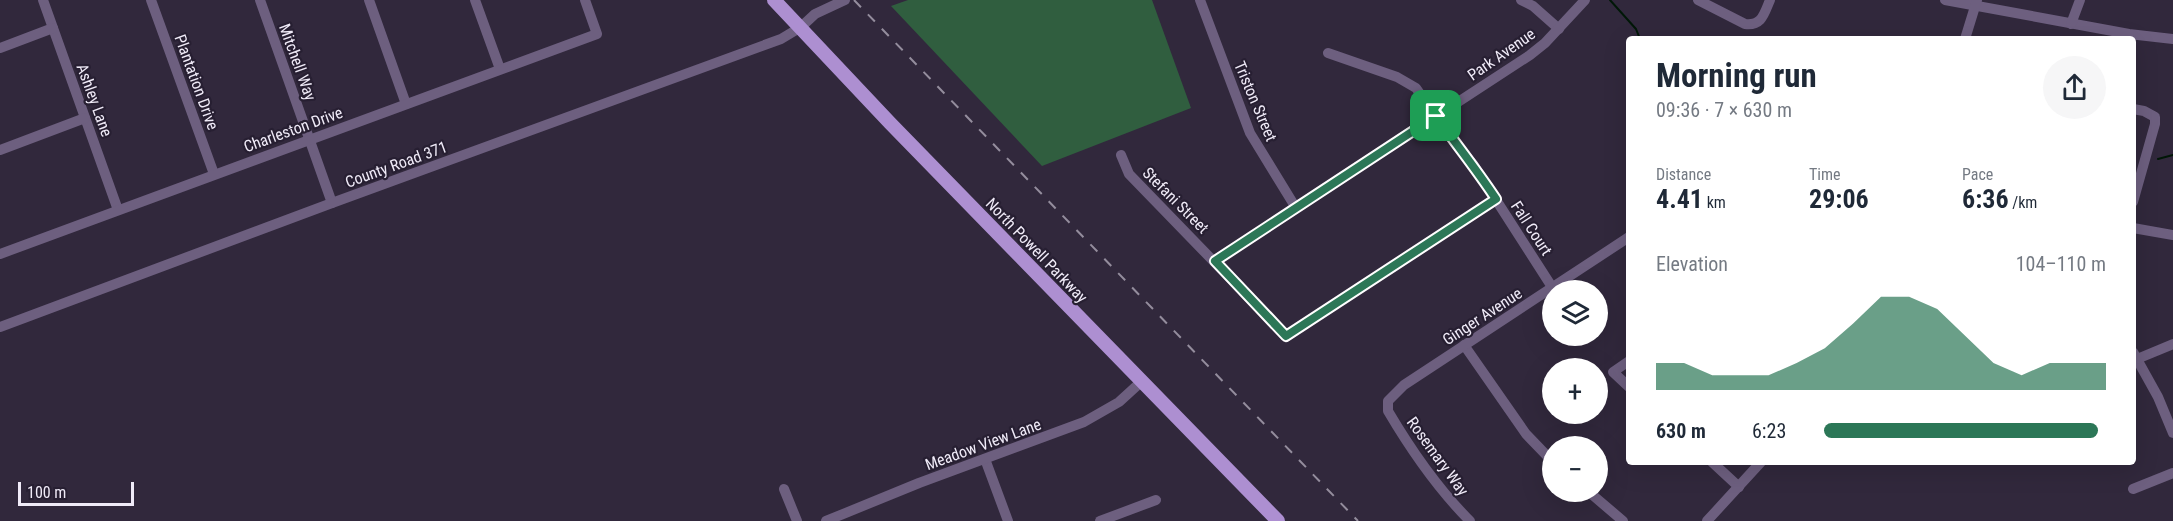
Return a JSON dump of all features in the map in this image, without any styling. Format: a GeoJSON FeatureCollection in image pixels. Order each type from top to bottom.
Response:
{"type":"FeatureCollection","features":[{"type":"Feature","properties":{"kind":"main road","name":"North Powell Parkway"},"geometry":{"type":"LineString","coordinates":[[774,0],[890,123],[1278,521]]}},
{"type":"Feature","properties":{"kind":"street","name":"Ashley Lane"},"geometry":{"type":"LineString","coordinates":[[43,0],[118,210]]}},
{"type":"Feature","properties":{"kind":"street","name":"Plantation Drive"},"geometry":{"type":"LineString","coordinates":[[151,0],[214,174]]}},
{"type":"Feature","properties":{"kind":"street","name":"Mitchell Way"},"geometry":{"type":"LineString","coordinates":[[260,0],[332,203]]}},
{"type":"Feature","properties":{"kind":"street"},"geometry":{"type":"LineString","coordinates":[[369,0],[406,104]]}},
{"type":"Feature","properties":{"kind":"street"},"geometry":{"type":"LineString","coordinates":[[475,0],[500,69]]}},
{"type":"Feature","properties":{"kind":"street","name":"Charleston Drive"},"geometry":{"type":"LineString","coordinates":[[0,254],[597,34],[585,0]]}},
{"type":"Feature","properties":{"kind":"street","name":"County Road 371"},"geometry":{"type":"LineString","coordinates":[[0,327],[781,39],[801,27],[815,14],[845,0]]}},
{"type":"Feature","properties":{"kind":"street","name":"Triston Street"},"geometry":{"type":"LineString","coordinates":[[1200,0],[1250,133],[1296,208]]}},
{"type":"Feature","properties":{"kind":"street"},"geometry":{"type":"LineString","coordinates":[[1521,0],[1533,6],[1559,29]]}},
{"type":"Feature","properties":{"kind":"street","name":"Park Avenue"},"geometry":{"type":"LineString","coordinates":[[1215,261],[1530,55],[1559,29],[1585,0]]}},
{"type":"Feature","properties":{"kind":"street"},"geometry":{"type":"LineString","coordinates":[[1698,0],[1745,24],[1754,25],[1761,21],[1770,0]]}},
{"type":"Feature","properties":{"kind":"street"},"geometry":{"type":"LineString","coordinates":[[1945,0],[1977,3],[2129,34],[2173,39]]}},
{"type":"Feature","properties":{"kind":"street"},"geometry":{"type":"LineString","coordinates":[[2071,24],[2080,0]]}},
{"type":"Feature","properties":{"kind":"street"},"geometry":{"type":"LineString","coordinates":[[1966,36],[1977,3]]}},
{"type":"Feature","properties":{"kind":"street"},"geometry":{"type":"LineString","coordinates":[[0,48],[53,28]]}},
{"type":"Feature","properties":{"kind":"street","name":"Fall Court"},"geometry":{"type":"LineString","coordinates":[[1328,53],[1409,82],[1416,88],[1456,145],[1473,164],[1548,280]]}},
{"type":"Feature","properties":{"kind":"street"},"geometry":{"type":"LineString","coordinates":[[2136,110],[2155,117],[2155,124],[2136,191]]}},
{"type":"Feature","properties":{"kind":"street"},"geometry":{"type":"LineString","coordinates":[[0,150],[85,118]]}},
{"type":"Feature","properties":{"kind":"street","name":"Stefani Street"},"geometry":{"type":"LineString","coordinates":[[1121,155],[1129,174],[1286,336],[1496,199]]}},
{"type":"Feature","properties":{"kind":"street"},"geometry":{"type":"LineString","coordinates":[[2136,229],[2173,235]]}},
{"type":"Feature","properties":{"kind":"street","name":"Ginger Avenue"},"geometry":{"type":"LineString","coordinates":[[1563,280],[1626,239]]}},
{"type":"Feature","properties":{"kind":"street","name":"Ginger Avenue"},"geometry":{"type":"LineString","coordinates":[[1387,405],[1391,396],[1404,385],[1542,294]]}},
{"type":"Feature","properties":{"kind":"street"},"geometry":{"type":"LineString","coordinates":[[2136,355],[2173,344]]}},
{"type":"Feature","properties":{"kind":"street"},"geometry":{"type":"LineString","coordinates":[[1464,345],[1526,434],[1542,450]]}},
{"type":"Feature","properties":{"kind":"street"},"geometry":{"type":"LineString","coordinates":[[2136,357],[2158,397],[2173,433]]}},
{"type":"Feature","properties":{"kind":"street"},"geometry":{"type":"LineString","coordinates":[[1626,363],[1613,372],[1626,384]]}},
{"type":"Feature","properties":{"kind":"street","name":"Meadow View Lane"},"geometry":{"type":"LineString","coordinates":[[826,521],[1093,418],[1119,402],[1142,381]]}},
{"type":"Feature","properties":{"kind":"street","name":"Rosemary Way"},"geometry":{"type":"LineString","coordinates":[[1387,405],[1391,416],[1426,470],[1452,503],[1470,521]]}},
{"type":"Feature","properties":{"kind":"street"},"geometry":{"type":"LineString","coordinates":[[985,459],[1008,521]]}},
{"type":"Feature","properties":{"kind":"street"},"geometry":{"type":"LineString","coordinates":[[1715,465],[1739,486]]}},
{"type":"Feature","properties":{"kind":"street"},"geometry":{"type":"LineString","coordinates":[[1707,521],[1758,465]]}},
{"type":"Feature","properties":{"kind":"street"},"geometry":{"type":"LineString","coordinates":[[2133,489],[2173,473]]}},
{"type":"Feature","properties":{"kind":"street"},"geometry":{"type":"LineString","coordinates":[[784,489],[797,521]]}},
{"type":"Feature","properties":{"kind":"street"},"geometry":{"type":"LineString","coordinates":[[1100,521],[1156,500]]}},
{"type":"Feature","properties":{"kind":"street"},"geometry":{"type":"LineString","coordinates":[[1601,502],[1623,521]]}},
{"type":"Feature","properties":{"kind":"green space"},"geometry":{"type":"Polygon","coordinates":[[[908,0],[1152,0],[1191,108],[1042,166],[891,6],[908,0]]]}},
{"type":"Feature","properties":{"kind":"waterway"},"geometry":{"type":"LineString","coordinates":[[1610,0],[1636,29],[1639,36]]}},
{"type":"Feature","properties":{"kind":"waterway"},"geometry":{"type":"LineString","coordinates":[[2158,159],[2173,155]]}},
{"type":"Feature","properties":{"kind":"railway"},"geometry":{"type":"LineString","coordinates":[[854,0],[1358,521]]}},
{"type":"Feature","properties":{"kind":"route"},"geometry":{"type":"LineString","coordinates":[[1436,116],[1456,145],[1473,164],[1496,199],[1286,336],[1215,261],[1436,116]]}}]}
